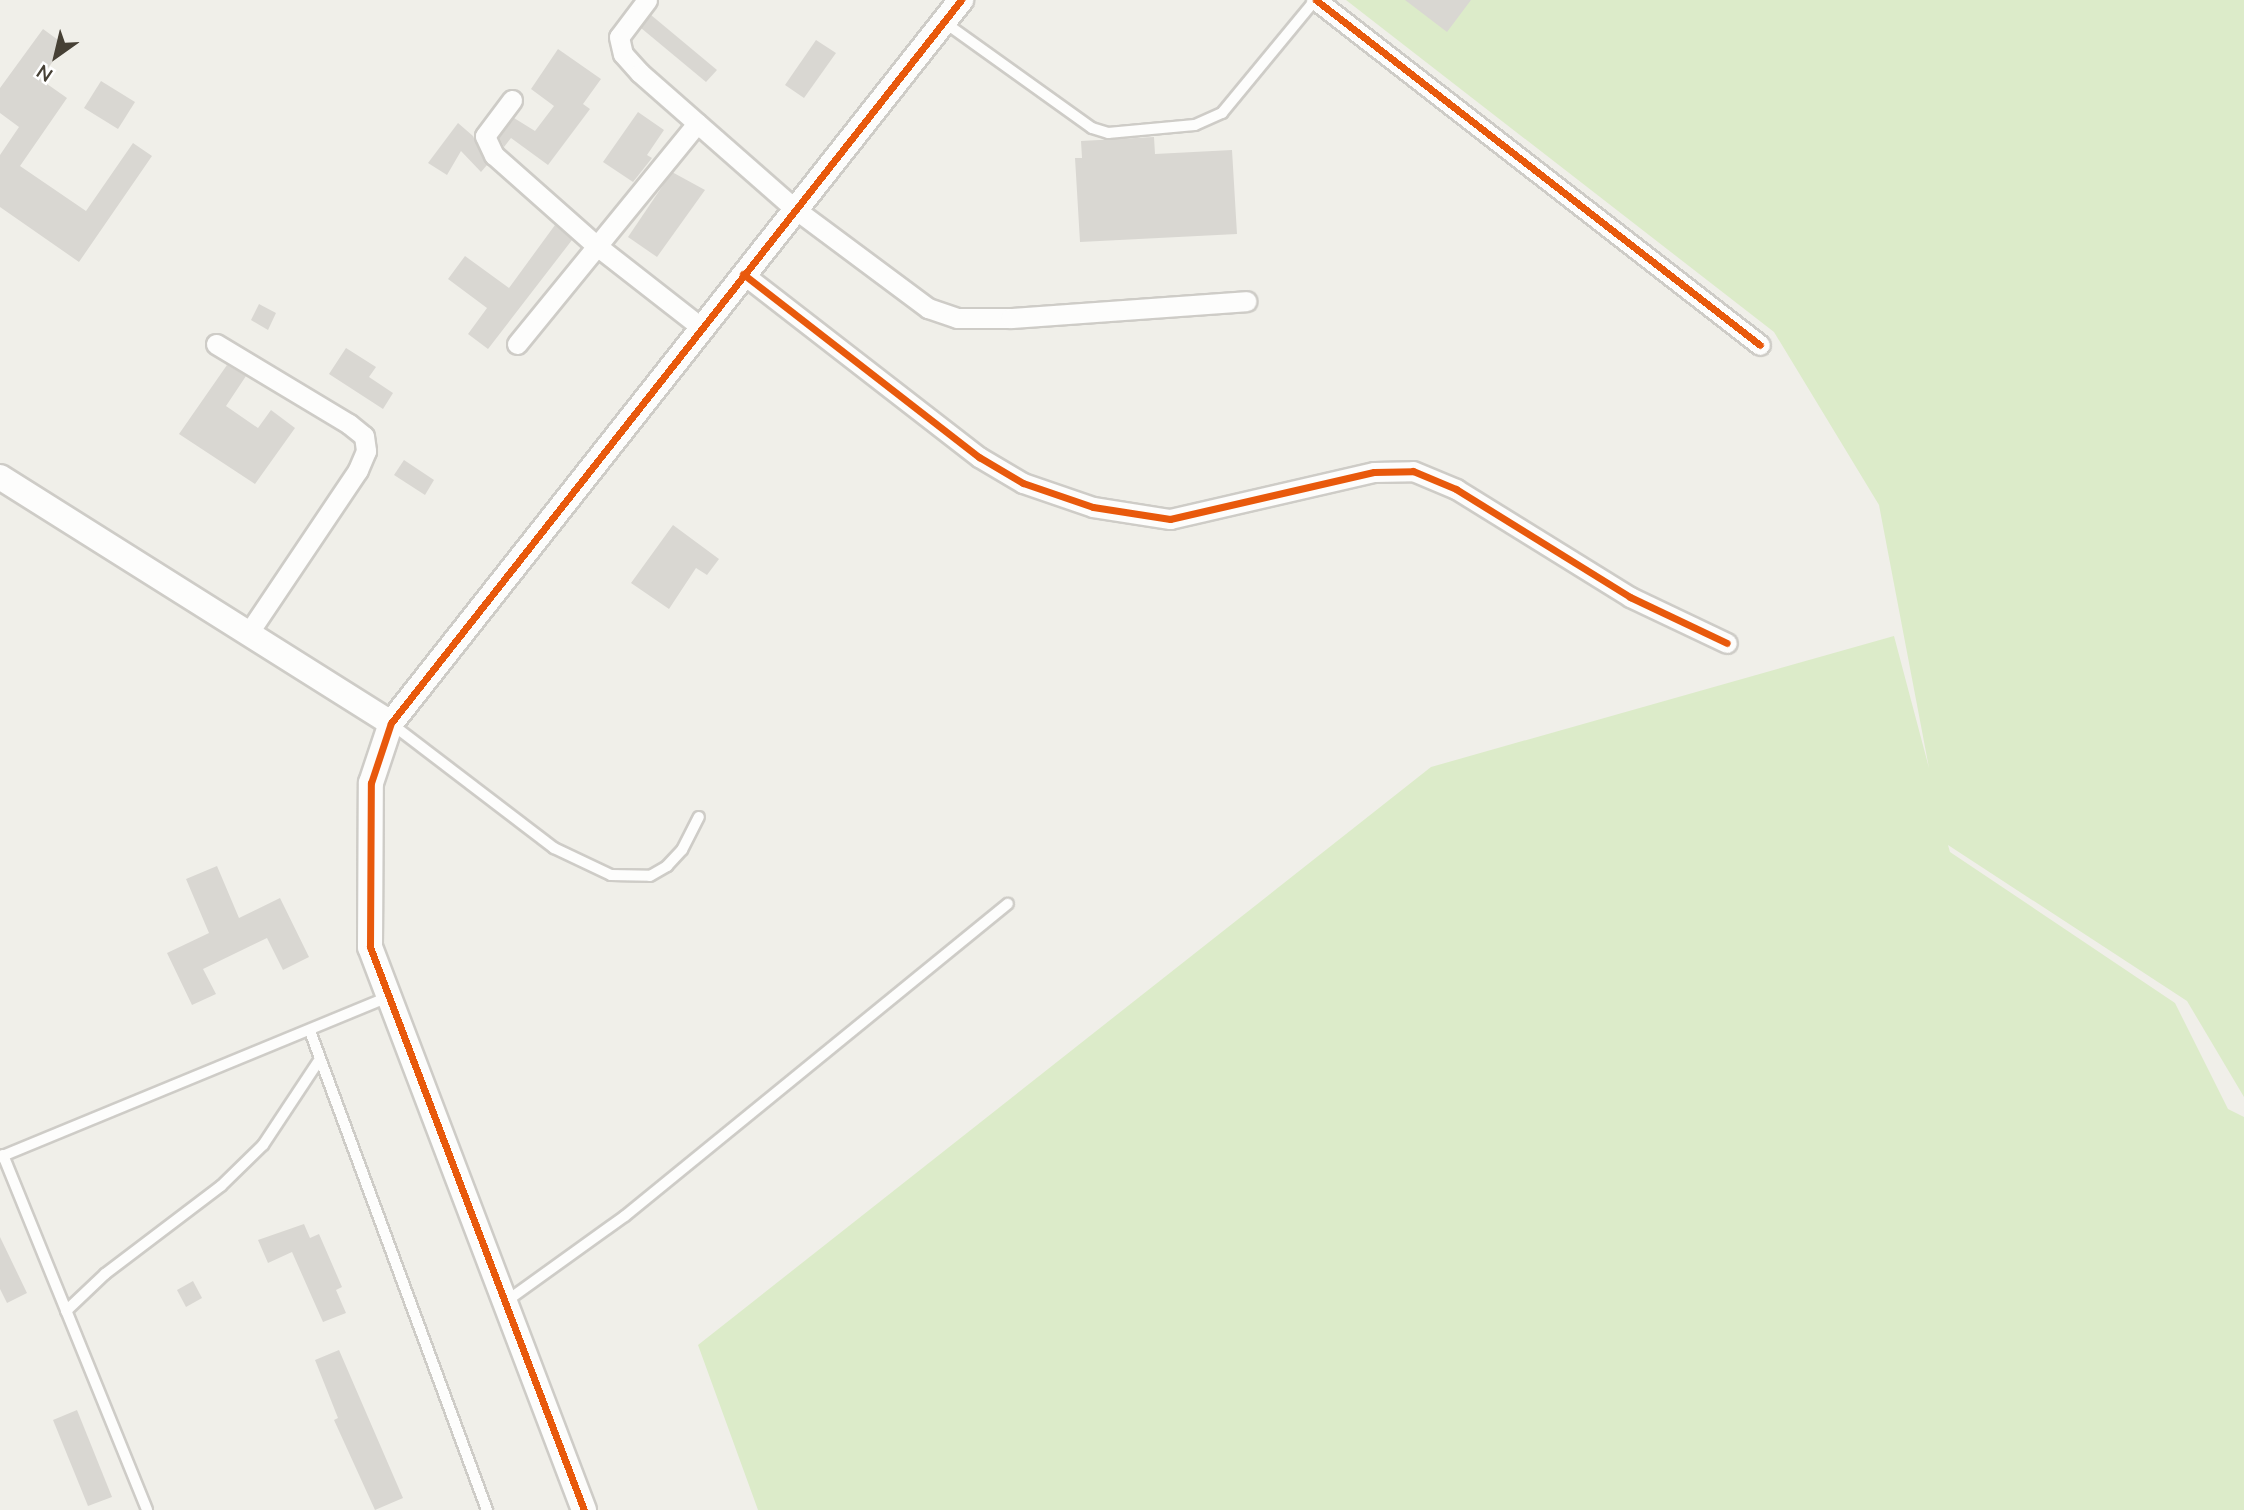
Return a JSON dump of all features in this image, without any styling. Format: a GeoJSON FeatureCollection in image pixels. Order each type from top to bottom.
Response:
{"type":"FeatureCollection","features":[{"type":"Feature","properties":{"kind":"street"},"geometry":{"type":"LineString","coordinates":[[647,0],[619,37],[623,54],[795,209],[928,308],[957,318],[1011,318],[1246,301]]}},
{"type":"Feature","properties":{"kind":"street"},"geometry":{"type":"LineString","coordinates":[[584,1510],[508,1300],[370,947],[371,797],[391,723],[961,0]]}},
{"type":"Feature","properties":{"kind":"street"},"geometry":{"type":"LineString","coordinates":[[1315,0],[1759,345]]}},
{"type":"Feature","properties":{"kind":"street"},"geometry":{"type":"LineString","coordinates":[[512,100],[491,124],[485,136],[487,145],[597,246],[702,328]]}},
{"type":"Feature","properties":{"kind":"street"},"geometry":{"type":"LineString","coordinates":[[517,344],[698,123]]}},
{"type":"Feature","properties":{"kind":"street"},"geometry":{"type":"LineString","coordinates":[[743,274],[979,457],[1023,483],[1093,507],[1170,519],[1374,472],[1413,471],[1455,489],[1630,597],[1727,643]]}},
{"type":"Feature","properties":{"kind":"street"},"geometry":{"type":"LineString","coordinates":[[216,344],[349,424],[364,436],[366,451],[358,470],[248,634]]}},
{"type":"Feature","properties":{"kind":"street"},"geometry":{"type":"LineString","coordinates":[[0,477],[391,723]]}},
{"type":"Feature","properties":{"kind":"lane"},"geometry":{"type":"LineString","coordinates":[[944,22],[1092,128],[1108,133],[1195,125],[1222,113],[1315,0]]}},
{"type":"Feature","properties":{"kind":"lane"},"geometry":{"type":"LineString","coordinates":[[391,723],[554,848],[611,875],[650,876],[667,866],[699,817]]}},
{"type":"Feature","properties":{"kind":"lane"},"geometry":{"type":"LineString","coordinates":[[508,1300],[625,1216],[1008,904]]}},
{"type":"Feature","properties":{"kind":"lane"},"geometry":{"type":"LineString","coordinates":[[147,1510],[2,1156],[390,996]]}},
{"type":"Feature","properties":{"kind":"lane"},"geometry":{"type":"LineString","coordinates":[[310,1031],[486,1510]]}},
{"type":"Feature","properties":{"kind":"lane"},"geometry":{"type":"LineString","coordinates":[[66,1311],[105,1274],[221,1186],[263,1145],[320,1059]]}},
{"type":"Feature","properties":{"kind":"green space"},"geometry":{"type":"Polygon","coordinates":[[[1346,0],[2244,0],[2244,1097],[2187,1001],[1948,845],[1950,852],[2175,1003],[2228,1109],[2244,1117],[2244,1510],[758,1510],[698,1345],[1431,767],[1894,636],[1929,768],[1879,505],[1774,332],[1346,0]]]}},
{"type":"Feature","properties":{"kind":"building"},"geometry":{"type":"Polygon","coordinates":[[[1405,0],[1471,0],[1447,32],[1405,0]]]}},
{"type":"Feature","properties":{"kind":"building"},"geometry":{"type":"Polygon","coordinates":[[[651,15],[717,70],[706,82],[641,28],[651,15]]]}},
{"type":"Feature","properties":{"kind":"building"},"geometry":{"type":"Polygon","coordinates":[[[43,29],[65,45],[40,79],[67,98],[20,166],[86,211],[133,143],[152,156],[79,262],[0,207],[0,155],[19,127],[0,113],[0,88],[43,29]]]}},
{"type":"Feature","properties":{"kind":"building"},"geometry":{"type":"Polygon","coordinates":[[[816,40],[836,53],[804,98],[785,85],[816,40]]]}},
{"type":"Feature","properties":{"kind":"building"},"geometry":{"type":"Polygon","coordinates":[[[558,49],[601,79],[583,104],[590,109],[548,165],[511,138],[504,147],[499,137],[514,118],[535,131],[554,106],[531,89],[558,49]]]}},
{"type":"Feature","properties":{"kind":"building"},"geometry":{"type":"Polygon","coordinates":[[[101,81],[135,102],[118,129],[84,108],[101,81]]]}},
{"type":"Feature","properties":{"kind":"building"},"geometry":{"type":"Polygon","coordinates":[[[638,112],[664,130],[647,155],[652,158],[633,182],[603,162],[638,112]]]}},
{"type":"Feature","properties":{"kind":"building"},"geometry":{"type":"Polygon","coordinates":[[[458,123],[473,136],[487,165],[481,172],[461,151],[447,175],[428,163],[458,123]]]}},
{"type":"Feature","properties":{"kind":"building"},"geometry":{"type":"Polygon","coordinates":[[[1154,137],[1155,154],[1232,150],[1237,234],[1080,242],[1075,158],[1082,158],[1081,141],[1154,137]]]}},
{"type":"Feature","properties":{"kind":"building"},"geometry":{"type":"Polygon","coordinates":[[[672,172],[705,190],[657,257],[628,237],[672,172]]]}},
{"type":"Feature","properties":{"kind":"building"},"geometry":{"type":"Polygon","coordinates":[[[555,225],[572,240],[488,349],[468,334],[487,308],[448,279],[465,256],[509,288],[555,225]]]}},
{"type":"Feature","properties":{"kind":"building"},"geometry":{"type":"Polygon","coordinates":[[[259,304],[276,313],[268,330],[251,320],[259,304]]]}},
{"type":"Feature","properties":{"kind":"building"},"geometry":{"type":"Polygon","coordinates":[[[346,348],[376,367],[369,377],[393,393],[383,409],[329,374],[346,348]]]}},
{"type":"Feature","properties":{"kind":"building"},"geometry":{"type":"Polygon","coordinates":[[[227,365],[246,376],[226,406],[258,428],[271,410],[295,428],[255,484],[179,434],[227,365]]]}},
{"type":"Feature","properties":{"kind":"building"},"geometry":{"type":"Polygon","coordinates":[[[404,460],[434,480],[425,495],[394,475],[404,460]]]}},
{"type":"Feature","properties":{"kind":"building"},"geometry":{"type":"Polygon","coordinates":[[[673,525],[719,559],[707,575],[696,568],[669,609],[631,583],[673,525]]]}},
{"type":"Feature","properties":{"kind":"building"},"geometry":{"type":"Polygon","coordinates":[[[217,866],[239,918],[280,898],[309,957],[283,970],[267,938],[203,969],[216,994],[192,1005],[167,953],[209,933],[186,879],[217,866]]]}},
{"type":"Feature","properties":{"kind":"building"},"geometry":{"type":"Polygon","coordinates":[[[304,1224],[310,1238],[319,1234],[342,1287],[336,1290],[346,1313],[323,1322],[292,1252],[268,1263],[258,1240],[304,1224]]]}},
{"type":"Feature","properties":{"kind":"building"},"geometry":{"type":"Polygon","coordinates":[[[0,1237],[27,1293],[7,1303],[0,1289],[0,1237]]]}},
{"type":"Feature","properties":{"kind":"building"},"geometry":{"type":"Polygon","coordinates":[[[193,1281],[202,1298],[186,1307],[177,1290],[193,1281]]]}},
{"type":"Feature","properties":{"kind":"building"},"geometry":{"type":"Polygon","coordinates":[[[339,1350],[403,1498],[375,1510],[334,1420],[338,1418],[315,1360],[339,1350]]]}},
{"type":"Feature","properties":{"kind":"building"},"geometry":{"type":"Polygon","coordinates":[[[77,1410],[112,1497],[88,1506],[53,1420],[77,1410]]]}},
{"type":"Feature","properties":{"kind":"cycle path"},"geometry":{"type":"LineString","coordinates":[[584,1510],[370,947],[371,783],[391,723],[961,0]]}},
{"type":"Feature","properties":{"kind":"cycle path"},"geometry":{"type":"LineString","coordinates":[[1316,0],[1760,345]]}},
{"type":"Feature","properties":{"kind":"cycle path"},"geometry":{"type":"LineString","coordinates":[[743,274],[979,457],[1023,483],[1093,507],[1170,519],[1374,472],[1413,471],[1456,489],[1630,597],[1727,643]]}}]}
